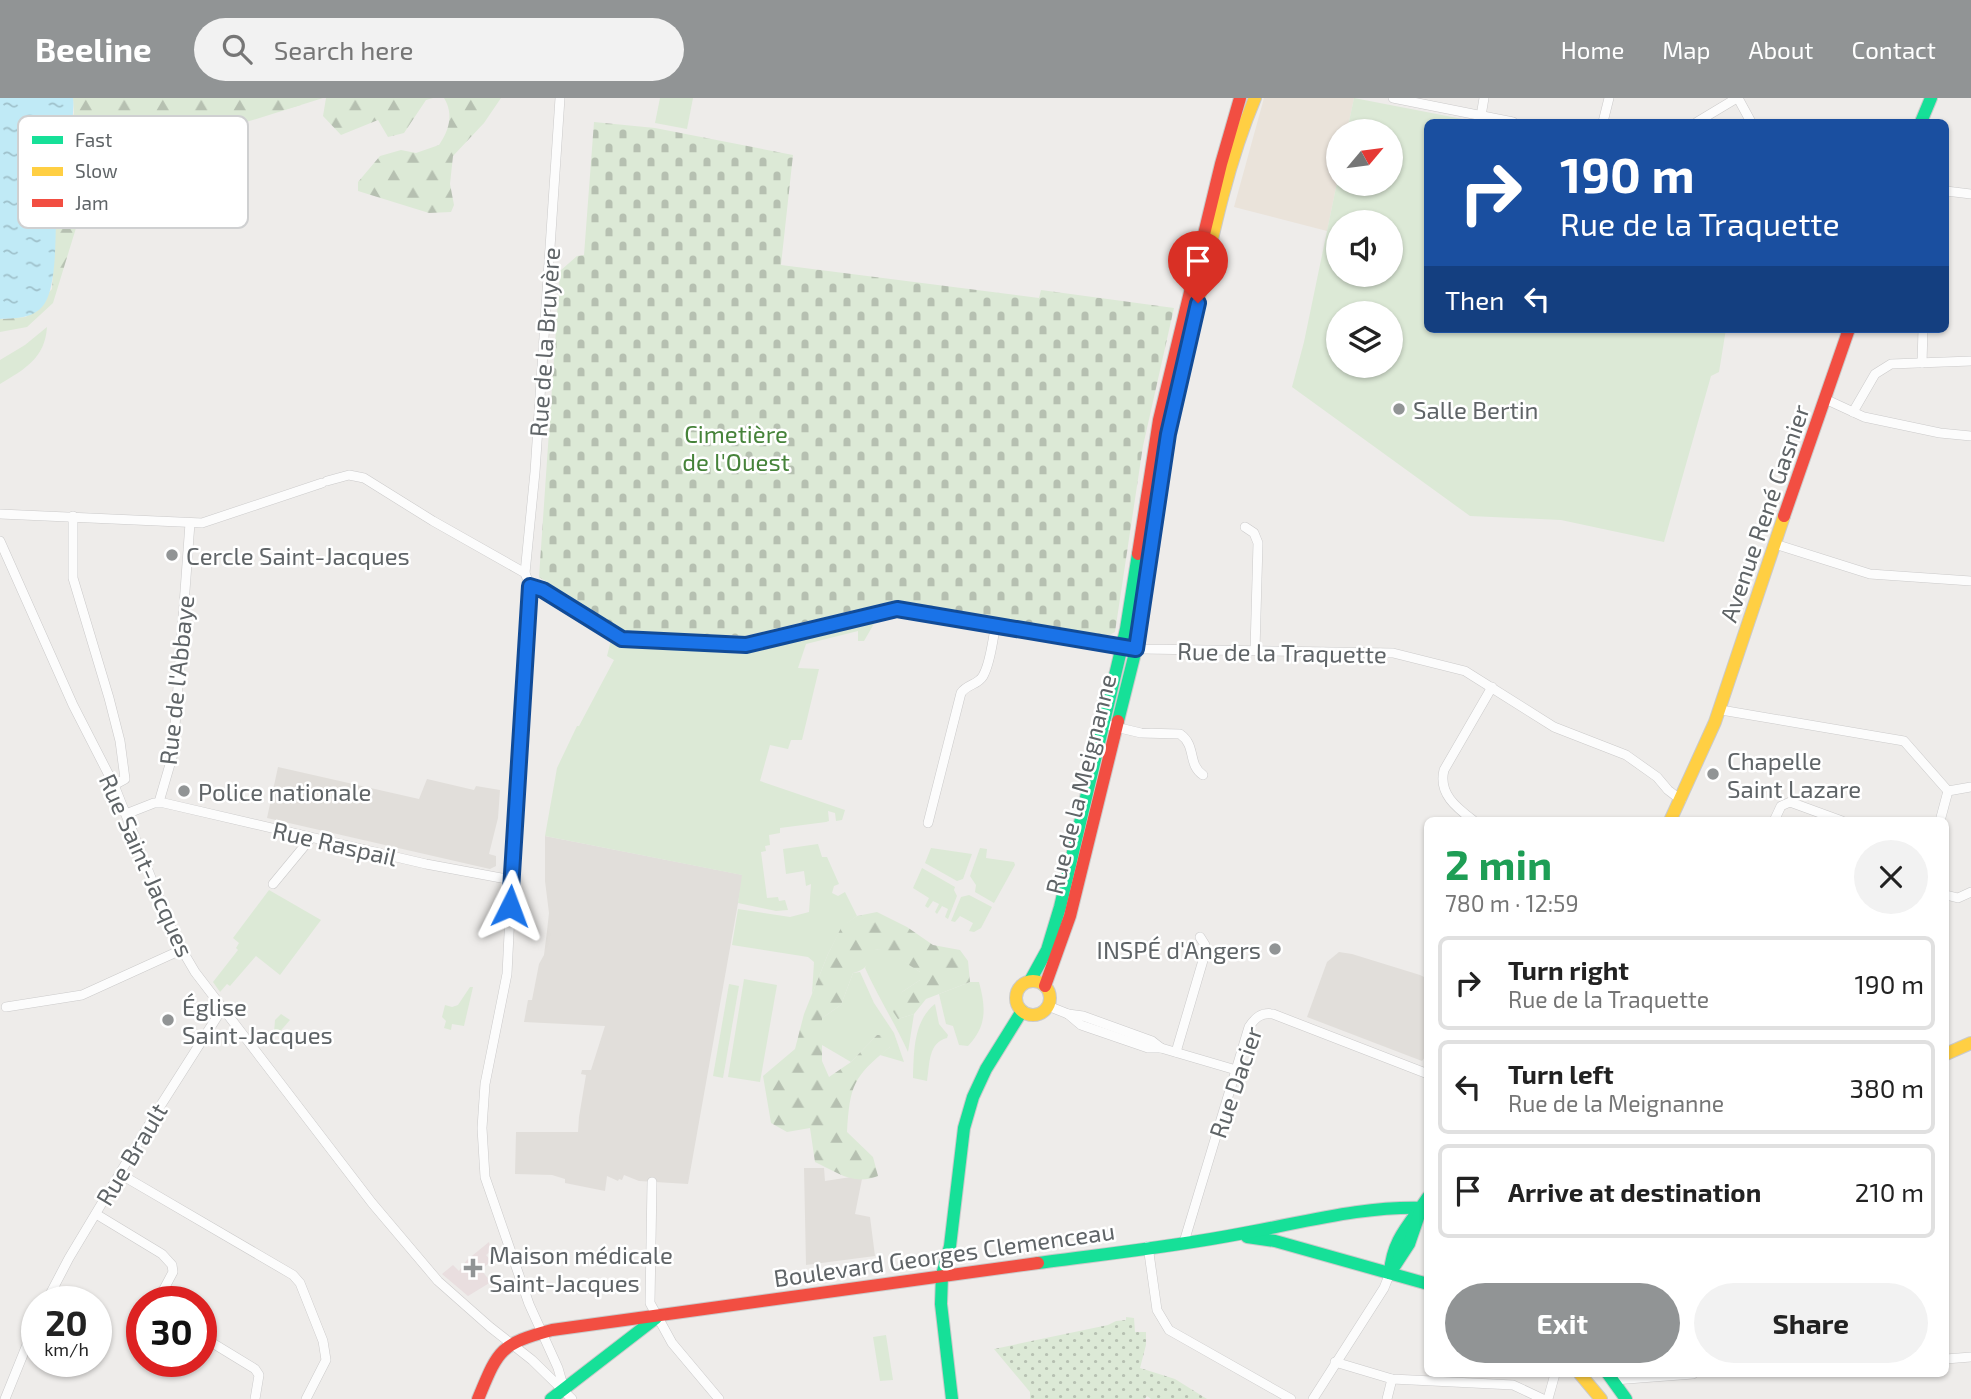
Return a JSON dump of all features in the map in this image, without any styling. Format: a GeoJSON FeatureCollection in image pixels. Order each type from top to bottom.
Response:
{"type":"FeatureCollection","features":[{"type":"Feature","properties":{"kind":"main road","name":"Rue de la Meignanne"},"geometry":{"type":"LineString","coordinates":[[1045,986],[1070,916],[1109,726],[1159,420],[1221,164],[1240,98]]}},
{"type":"Feature","properties":{"kind":"main road","name":"Rue de la Meignanne"},"geometry":{"type":"LineString","coordinates":[[1030,981],[1046,950],[1057,919],[1109,726],[1136,649],[1168,431],[1221,204],[1244,124],[1255,98]]}},
{"type":"Feature","properties":{"kind":"main road"},"geometry":{"type":"LineString","coordinates":[[1923,119],[1931,98]]}},
{"type":"Feature","properties":{"kind":"main road","name":"Avenue René Gasnier"},"geometry":{"type":"LineString","coordinates":[[1672,817],[1721,710],[1848,333]]}},
{"type":"Feature","properties":{"kind":"main road"},"geometry":{"type":"LineString","coordinates":[[1030,981],[1040,982],[1045,986],[1049,996],[1048,1006],[1044,1011],[1034,1015],[1021,1011],[1016,995],[1023,985],[1030,981]]}},
{"type":"Feature","properties":{"kind":"main road"},"geometry":{"type":"LineString","coordinates":[[952,1399],[941,1304],[942,1275],[950,1247],[964,1128],[986,1069],[1021,1011]]}},
{"type":"Feature","properties":{"kind":"main road"},"geometry":{"type":"LineString","coordinates":[[1949,1053],[1970,1046]]}},
{"type":"Feature","properties":{"kind":"main road","name":"Boulevard Georges Clemenceau"},"geometry":{"type":"LineString","coordinates":[[512,1343],[542,1334],[622,1319],[658,1317],[1236,1235],[1326,1217],[1403,1207],[1424,1208]]}},
{"type":"Feature","properties":{"kind":"main road"},"geometry":{"type":"LineString","coordinates":[[1390,1273],[1390,1255],[1401,1232],[1424,1210]]}},
{"type":"Feature","properties":{"kind":"main road","name":"Boulevard Georges Clemenceau"},"geometry":{"type":"LineString","coordinates":[[1236,1235],[1275,1241],[1424,1283]]}},
{"type":"Feature","properties":{"kind":"main road"},"geometry":{"type":"LineString","coordinates":[[551,1399],[568,1394],[658,1317]]}},
{"type":"Feature","properties":{"kind":"main road"},"geometry":{"type":"LineString","coordinates":[[478,1399],[493,1361],[512,1343]]}},
{"type":"Feature","properties":{"kind":"main road"},"geometry":{"type":"LineString","coordinates":[[1583,1377],[1601,1399]]}},
{"type":"Feature","properties":{"kind":"main road"},"geometry":{"type":"LineString","coordinates":[[1611,1377],[1626,1399]]}},
{"type":"Feature","properties":{"kind":"street","name":"Rue de la Bruyère"},"geometry":{"type":"LineString","coordinates":[[530,586],[525,573],[542,372],[560,98]]}},
{"type":"Feature","properties":{"kind":"street"},"geometry":{"type":"LineString","coordinates":[[1393,98],[1497,119]]}},
{"type":"Feature","properties":{"kind":"street"},"geometry":{"type":"LineString","coordinates":[[1481,116],[1485,98]]}},
{"type":"Feature","properties":{"kind":"street"},"geometry":{"type":"LineString","coordinates":[[1604,119],[1609,98]]}},
{"type":"Feature","properties":{"kind":"street"},"geometry":{"type":"LineString","coordinates":[[1702,119],[1737,98],[1749,119]]}},
{"type":"Feature","properties":{"kind":"street"},"geometry":{"type":"LineString","coordinates":[[1949,191],[1971,194]]}},
{"type":"Feature","properties":{"kind":"street"},"geometry":{"type":"LineString","coordinates":[[1922,363],[1923,333]]}},
{"type":"Feature","properties":{"kind":"street"},"geometry":{"type":"LineString","coordinates":[[1853,412],[1879,370],[1891,364],[1971,361]]}},
{"type":"Feature","properties":{"kind":"street"},"geometry":{"type":"LineString","coordinates":[[1825,399],[1864,418],[1940,433],[1971,436]]}},
{"type":"Feature","properties":{"kind":"street"},"geometry":{"type":"LineString","coordinates":[[0,514],[206,522],[349,475],[364,478],[525,573]]}},
{"type":"Feature","properties":{"kind":"street"},"geometry":{"type":"LineString","coordinates":[[73,516],[73,578],[109,698],[125,766],[125,779],[114,785]]}},
{"type":"Feature","properties":{"kind":"street","name":"Rue de l'Abbaye"},"geometry":{"type":"LineString","coordinates":[[159,802],[173,754],[190,523]]}},
{"type":"Feature","properties":{"kind":"street"},"geometry":{"type":"LineString","coordinates":[[1245,527],[1254,533],[1258,543],[1255,650]]}},
{"type":"Feature","properties":{"kind":"street","name":"Rue Saint-Jacques"},"geometry":{"type":"LineString","coordinates":[[0,541],[73,705],[127,814],[181,950],[222,1010],[372,1203],[438,1281],[568,1394]]}},
{"type":"Feature","properties":{"kind":"street"},"geometry":{"type":"LineString","coordinates":[[1775,544],[1870,574],[1971,580]]}},
{"type":"Feature","properties":{"kind":"street"},"geometry":{"type":"LineString","coordinates":[[530,586],[507,974],[488,1063],[482,1108],[483,1170],[527,1300],[568,1394]]}},
{"type":"Feature","properties":{"kind":"street","name":"Rue de la Traquette"},"geometry":{"type":"LineString","coordinates":[[530,586],[543,590],[622,639],[746,645],[897,609],[1136,649],[1393,653],[1465,671],[1555,727],[1626,755],[1657,777],[1681,800]]}},
{"type":"Feature","properties":{"kind":"street"},"geometry":{"type":"LineString","coordinates":[[928,823],[961,694],[966,686],[977,682],[984,675],[996,625]]}},
{"type":"Feature","properties":{"kind":"street"},"geometry":{"type":"LineString","coordinates":[[1469,817],[1448,799],[1442,776],[1492,687]]}},
{"type":"Feature","properties":{"kind":"street"},"geometry":{"type":"LineString","coordinates":[[1721,710],[1903,741],[1948,791]]}},
{"type":"Feature","properties":{"kind":"street"},"geometry":{"type":"LineString","coordinates":[[1109,726],[1141,733],[1180,734],[1191,745],[1194,765],[1203,775]]}},
{"type":"Feature","properties":{"kind":"street"},"geometry":{"type":"LineString","coordinates":[[1948,791],[1971,787]]}},
{"type":"Feature","properties":{"kind":"street"},"geometry":{"type":"LineString","coordinates":[[1941,817],[1948,791]]}},
{"type":"Feature","properties":{"kind":"street"},"geometry":{"type":"LineString","coordinates":[[127,814],[159,802]]}},
{"type":"Feature","properties":{"kind":"street","name":"Rue Raspail"},"geometry":{"type":"LineString","coordinates":[[159,802],[438,867],[512,880]]}},
{"type":"Feature","properties":{"kind":"street"},"geometry":{"type":"LineString","coordinates":[[1775,817],[1781,806],[1790,802],[1831,817]]}},
{"type":"Feature","properties":{"kind":"street"},"geometry":{"type":"LineString","coordinates":[[273,884],[311,838]]}},
{"type":"Feature","properties":{"kind":"street"},"geometry":{"type":"LineString","coordinates":[[1949,896],[1958,898],[1971,892]]}},
{"type":"Feature","properties":{"kind":"street"},"geometry":{"type":"LineString","coordinates":[[1175,1052],[1204,957],[1205,945],[1200,937]]}},
{"type":"Feature","properties":{"kind":"street"},"geometry":{"type":"LineString","coordinates":[[6,1007],[82,995],[181,950]]}},
{"type":"Feature","properties":{"kind":"street"},"geometry":{"type":"LineString","coordinates":[[1048,1006],[1152,1041],[1161,1048],[1236,1070]]}},
{"type":"Feature","properties":{"kind":"street","name":"Rue Brault"},"geometry":{"type":"LineString","coordinates":[[54,1286],[159,1108],[222,1010]]}},
{"type":"Feature","properties":{"kind":"street","name":"Rue Dacier"},"geometry":{"type":"LineString","coordinates":[[1184,1242],[1249,1027],[1262,1014],[1284,1018],[1424,1072]]}},
{"type":"Feature","properties":{"kind":"street"},"geometry":{"type":"LineString","coordinates":[[120,1174],[293,1275],[300,1283],[323,1340],[326,1360],[306,1399]]}},
{"type":"Feature","properties":{"kind":"street"},"geometry":{"type":"LineString","coordinates":[[652,1182],[650,1300],[672,1343],[719,1399]]}},
{"type":"Feature","properties":{"kind":"street"},"geometry":{"type":"LineString","coordinates":[[96,1214],[170,1261],[173,1272],[166,1286]]}},
{"type":"Feature","properties":{"kind":"street"},"geometry":{"type":"LineString","coordinates":[[1148,1246],[1157,1310],[1169,1330],[1291,1399]]}},
{"type":"Feature","properties":{"kind":"street"},"geometry":{"type":"LineString","coordinates":[[1313,1399],[1384,1288],[1390,1273]]}},
{"type":"Feature","properties":{"kind":"street"},"geometry":{"type":"LineString","coordinates":[[217,1345],[256,1368],[259,1375],[255,1399]]}},
{"type":"Feature","properties":{"kind":"street"},"geometry":{"type":"LineString","coordinates":[[1949,1359],[1971,1357]]}},
{"type":"Feature","properties":{"kind":"street"},"geometry":{"type":"LineString","coordinates":[[5,1399],[21,1360]]}},
{"type":"Feature","properties":{"kind":"street"},"geometry":{"type":"LineString","coordinates":[[1335,1362],[1392,1380],[1513,1385],[1543,1399]]}},
{"type":"Feature","properties":{"kind":"street"},"geometry":{"type":"LineString","coordinates":[[1548,1399],[1554,1377]]}},
{"type":"Feature","properties":{"kind":"street"},"geometry":{"type":"LineString","coordinates":[[1387,1399],[1392,1380]]}},
{"type":"Feature","properties":{"kind":"shaded area"},"geometry":{"type":"Polygon","coordinates":[[[1264,98],[1354,98],[1350,119],[1326,119],[1326,196],[1334,196],[1331,210],[1326,210],[1326,231],[1234,207],[1264,98]]]}},
{"type":"Feature","properties":{"kind":"shaded area"},"geometry":{"type":"Polygon","coordinates":[[[278,767],[419,799],[427,779],[474,790],[476,786],[500,790],[498,818],[489,854],[496,856],[496,866],[490,869],[267,818],[278,767]]]}},
{"type":"Feature","properties":{"kind":"shaded area"},"geometry":{"type":"Polygon","coordinates":[[[545,836],[743,875],[688,1184],[639,1181],[624,1175],[622,1180],[618,1181],[607,1176],[605,1191],[565,1183],[565,1179],[552,1175],[515,1174],[516,1132],[578,1132],[586,1075],[581,1074],[582,1070],[591,1070],[605,1026],[524,1022],[528,1000],[532,1000],[539,964],[544,955],[547,931],[549,913],[545,881],[545,836]]]}},
{"type":"Feature","properties":{"kind":"shaded area"},"geometry":{"type":"Polygon","coordinates":[[[1339,952],[1352,954],[1424,977],[1422,1061],[1307,1017],[1327,962],[1339,952]]]}},
{"type":"Feature","properties":{"kind":"shaded area"},"geometry":{"type":"Polygon","coordinates":[[[804,1168],[824,1168],[825,1181],[851,1177],[862,1179],[855,1214],[870,1217],[875,1256],[806,1265],[804,1168]]]}},
{"type":"Feature","properties":{"kind":"shaded area","name":"Maison médicale Saint-Jacques"},"geometry":{"type":"Polygon","coordinates":[[[489,1242],[491,1251],[486,1255],[491,1261],[481,1270],[491,1282],[468,1296],[442,1274],[453,1265],[459,1271],[467,1260],[489,1242]]]}},
{"type":"Feature","properties":{"kind":"green space"},"geometry":{"type":"Polygon","coordinates":[[[73,98],[323,98],[248,122],[248,116],[73,116],[73,98]]]}},
{"type":"Feature","properties":{"kind":"green space"},"geometry":{"type":"Polygon","coordinates":[[[76,98],[300,98],[301,105],[248,120],[248,116],[79,116],[76,98]]]}},
{"type":"Feature","properties":{"kind":"green space"},"geometry":{"type":"Polygon","coordinates":[[[326,98],[433,98],[426,100],[404,133],[388,137],[378,120],[341,135],[323,116],[326,98]]]}},
{"type":"Feature","properties":{"kind":"green space"},"geometry":{"type":"Polygon","coordinates":[[[444,98],[501,98],[484,123],[453,156],[450,184],[454,205],[451,212],[429,213],[358,191],[358,182],[380,156],[401,150],[416,153],[439,145],[449,122],[449,110],[444,98]]]}},
{"type":"Feature","properties":{"kind":"green space"},"geometry":{"type":"Polygon","coordinates":[[[660,98],[693,98],[687,129],[655,123],[660,98]]]}},
{"type":"Feature","properties":{"kind":"green space"},"geometry":{"type":"Polygon","coordinates":[[[1354,98],[1462,119],[1424,119],[1424,333],[1725,333],[1719,372],[1711,376],[1664,542],[1561,520],[1470,516],[1292,387],[1326,236],[1326,287],[1403,287],[1403,210],[1331,210],[1334,196],[1404,196],[1404,119],[1350,119],[1354,98]]]}},
{"type":"Feature","properties":{"kind":"green space","name":"Cimetière de l'Ouest"},"geometry":{"type":"Polygon","coordinates":[[[594,122],[655,128],[793,155],[781,265],[1039,298],[1041,290],[1174,308],[1143,446],[1115,632],[1104,638],[897,600],[745,636],[624,631],[539,577],[560,271],[577,256],[584,255],[594,122]]]}},
{"type":"Feature","properties":{"kind":"green space"},"geometry":{"type":"Polygon","coordinates":[[[55,228],[76,228],[53,303],[27,327],[0,332],[0,319],[26,317],[52,289],[55,228]]]}},
{"type":"Feature","properties":{"kind":"green space"},"geometry":{"type":"Polygon","coordinates":[[[47,327],[38,355],[25,368],[0,384],[0,360],[47,327]]]}},
{"type":"Feature","properties":{"kind":"green space"},"geometry":{"type":"Polygon","coordinates":[[[875,622],[864,641],[858,641],[858,631],[806,644],[798,668],[819,669],[802,740],[791,740],[788,749],[770,745],[760,781],[845,810],[842,820],[836,821],[835,813],[828,811],[829,821],[780,828],[780,833],[769,835],[770,845],[765,846],[766,851],[761,852],[767,898],[778,897],[779,901],[785,900],[788,910],[776,911],[738,903],[742,875],[545,836],[557,768],[614,660],[607,656],[611,640],[620,646],[743,654],[875,622]]]}},
{"type":"Feature","properties":{"kind":"green space"},"geometry":{"type":"Polygon","coordinates":[[[818,844],[822,857],[827,857],[839,884],[834,886],[832,893],[838,896],[845,892],[857,916],[842,927],[812,994],[814,962],[808,957],[732,945],[738,909],[790,917],[809,912],[811,884],[806,886],[804,871],[786,874],[783,849],[818,844]]]}},
{"type":"Feature","properties":{"kind":"green space"},"geometry":{"type":"Polygon","coordinates":[[[931,848],[972,854],[963,879],[957,881],[925,863],[931,848]]]}},
{"type":"Feature","properties":{"kind":"green space"},"geometry":{"type":"Polygon","coordinates":[[[980,848],[987,849],[986,858],[1014,862],[1015,865],[994,903],[975,892],[976,885],[970,876],[980,848]]]}},
{"type":"Feature","properties":{"kind":"green space"},"geometry":{"type":"Polygon","coordinates":[[[922,868],[955,887],[957,896],[948,919],[945,917],[948,909],[942,906],[937,914],[935,912],[939,904],[933,901],[928,908],[925,906],[929,898],[913,888],[922,868]]]}},
{"type":"Feature","properties":{"kind":"green space"},"geometry":{"type":"Polygon","coordinates":[[[269,890],[321,920],[280,975],[256,956],[230,986],[227,984],[220,992],[213,982],[238,950],[236,948],[239,943],[233,938],[269,890]]]}},
{"type":"Feature","properties":{"kind":"green space"},"geometry":{"type":"Polygon","coordinates":[[[969,895],[992,907],[981,928],[974,932],[969,931],[973,923],[960,916],[955,922],[951,921],[961,897],[969,895]]]}},
{"type":"Feature","properties":{"kind":"green space"},"geometry":{"type":"Polygon","coordinates":[[[877,912],[907,927],[933,945],[960,950],[968,961],[970,982],[926,999],[914,1014],[898,1019],[892,1010],[902,992],[920,980],[920,972],[887,951],[875,949],[867,965],[853,973],[841,1005],[822,1018],[822,1061],[829,1077],[851,1062],[877,1035],[888,1035],[890,1047],[868,1066],[852,1092],[847,1132],[873,1157],[878,1176],[853,1179],[815,1162],[810,1128],[787,1132],[771,1123],[763,1076],[795,1049],[804,1014],[842,926],[857,916],[877,912]]]}},
{"type":"Feature","properties":{"kind":"green space"},"geometry":{"type":"Polygon","coordinates":[[[874,949],[887,950],[920,972],[920,980],[902,992],[898,1019],[914,1014],[908,1052],[865,968],[874,949]]]}},
{"type":"Feature","properties":{"kind":"green space"},"geometry":{"type":"Polygon","coordinates":[[[860,972],[874,1003],[894,1033],[904,1062],[880,1055],[890,1047],[877,1035],[851,1062],[822,1045],[822,1018],[841,1005],[853,973],[860,972]]]}},
{"type":"Feature","properties":{"kind":"green space"},"geometry":{"type":"Polygon","coordinates":[[[744,979],[777,985],[760,1082],[728,1077],[744,979]]]}},
{"type":"Feature","properties":{"kind":"green space"},"geometry":{"type":"Polygon","coordinates":[[[970,982],[979,982],[984,1008],[982,1024],[968,1046],[959,1045],[953,1026],[946,1024],[939,994],[970,982]]]}},
{"type":"Feature","properties":{"kind":"green space"},"geometry":{"type":"Polygon","coordinates":[[[729,984],[739,986],[723,1078],[713,1076],[729,984]]]}},
{"type":"Feature","properties":{"kind":"green space"},"geometry":{"type":"Polygon","coordinates":[[[470,987],[473,987],[464,1026],[452,1024],[451,1030],[444,1028],[446,1021],[442,1017],[445,1005],[458,1005],[470,987]]]}},
{"type":"Feature","properties":{"kind":"green space"},"geometry":{"type":"Polygon","coordinates":[[[935,1004],[939,1024],[948,1035],[933,1049],[927,1081],[913,1078],[915,1048],[922,1019],[935,1004]]]}},
{"type":"Feature","properties":{"kind":"green space"},"geometry":{"type":"Polygon","coordinates":[[[281,1014],[290,1020],[276,1036],[275,1020],[281,1014]]]}},
{"type":"Feature","properties":{"kind":"green space"},"geometry":{"type":"Polygon","coordinates":[[[1126,1317],[1134,1318],[1135,1332],[1146,1332],[1146,1345],[1140,1368],[1175,1379],[1207,1399],[1151,1399],[1147,1396],[1145,1399],[1030,1399],[1030,1392],[994,1349],[1108,1325],[1126,1320],[1126,1317]]]}},
{"type":"Feature","properties":{"kind":"green space"},"geometry":{"type":"Polygon","coordinates":[[[886,1335],[893,1380],[880,1381],[873,1337],[886,1335]]]}},
{"type":"Feature","properties":{"kind":"water"},"geometry":{"type":"Polygon","coordinates":[[[0,98],[73,98],[72,116],[18,116],[18,228],[56,228],[54,266],[52,284],[41,308],[22,317],[0,319],[0,98]]]}},
{"type":"Feature","properties":{"kind":"traffic: fast"},"geometry":{"type":"LineString","coordinates":[[1922,119],[1931,98]]}},
{"type":"Feature","properties":{"kind":"traffic: fast"},"geometry":{"type":"LineString","coordinates":[[1118,721],[1136,649],[1168,431],[1186,356]]}},
{"type":"Feature","properties":{"kind":"traffic: fast"},"geometry":{"type":"LineString","coordinates":[[1030,981],[1047,950],[1060,907],[1126,629],[1138,554]]}},
{"type":"Feature","properties":{"kind":"traffic: fast"},"geometry":{"type":"LineString","coordinates":[[952,1399],[941,1304],[942,1275],[950,1246],[964,1128],[973,1097],[986,1069],[1022,1011]]}},
{"type":"Feature","properties":{"kind":"traffic: fast"},"geometry":{"type":"LineString","coordinates":[[1390,1273],[1398,1241],[1424,1203]]}},
{"type":"Feature","properties":{"kind":"traffic: fast"},"geometry":{"type":"LineString","coordinates":[[1038,1263],[1189,1243],[1356,1212],[1424,1208]]}},
{"type":"Feature","properties":{"kind":"traffic: fast"},"geometry":{"type":"LineString","coordinates":[[1390,1273],[1409,1244],[1420,1212]]}},
{"type":"Feature","properties":{"kind":"traffic: fast"},"geometry":{"type":"LineString","coordinates":[[1247,1237],[1275,1241],[1424,1283]]}},
{"type":"Feature","properties":{"kind":"traffic: fast"},"geometry":{"type":"LineString","coordinates":[[551,1399],[656,1318]]}},
{"type":"Feature","properties":{"kind":"traffic: fast"},"geometry":{"type":"LineString","coordinates":[[1610,1377],[1626,1399]]}},
{"type":"Feature","properties":{"kind":"traffic: slow"},"geometry":{"type":"LineString","coordinates":[[1186,356],[1224,193],[1255,98]]}},
{"type":"Feature","properties":{"kind":"traffic: slow"},"geometry":{"type":"LineString","coordinates":[[1672,817],[1715,722],[1784,516]]}},
{"type":"Feature","properties":{"kind":"traffic: slow"},"geometry":{"type":"LineString","coordinates":[[1033,981],[1045,986],[1050,998],[1045,1010],[1033,1015],[1021,1010],[1016,998],[1021,986],[1033,981]]}},
{"type":"Feature","properties":{"kind":"traffic: slow"},"geometry":{"type":"LineString","coordinates":[[1949,1053],[1971,1043]]}},
{"type":"Feature","properties":{"kind":"traffic: slow"},"geometry":{"type":"LineString","coordinates":[[1583,1377],[1601,1399]]}},
{"type":"Feature","properties":{"kind":"traffic: jam"},"geometry":{"type":"LineString","coordinates":[[1138,554],[1159,420],[1221,164],[1240,98]]}},
{"type":"Feature","properties":{"kind":"traffic: jam"},"geometry":{"type":"LineString","coordinates":[[1784,516],[1848,333]]}},
{"type":"Feature","properties":{"kind":"traffic: jam"},"geometry":{"type":"LineString","coordinates":[[1045,986],[1070,916],[1118,721]]}},
{"type":"Feature","properties":{"kind":"traffic: jam"},"geometry":{"type":"LineString","coordinates":[[478,1399],[496,1360],[503,1352],[521,1340],[552,1330],[1038,1263]]}},
{"type":"Feature","properties":{"kind":"place","name":"Salle Bertin"},"geometry":{"type":"Point","coordinates":[1399,409]}},
{"type":"Feature","properties":{"kind":"place","name":"Cercle Saint-Jacques"},"geometry":{"type":"Point","coordinates":[172,555]}},
{"type":"Feature","properties":{"kind":"place","name":"Chapelle Saint Lazare"},"geometry":{"type":"Point","coordinates":[1713,774]}},
{"type":"Feature","properties":{"kind":"place","name":"Police nationale"},"geometry":{"type":"Point","coordinates":[184,791]}},
{"type":"Feature","properties":{"kind":"place","name":"INSPÉ d'Angers"},"geometry":{"type":"Point","coordinates":[1275,949]}},
{"type":"Feature","properties":{"kind":"place","name":"Église Saint-Jacques"},"geometry":{"type":"Point","coordinates":[168,1020]}},
{"type":"Feature","properties":{"kind":"place","name":"Maison médicale Saint-Jacques"},"geometry":{"type":"Point","coordinates":[473,1268]}},
{"type":"Feature","properties":{"kind":"route"},"geometry":{"type":"LineString","coordinates":[[510,906],[520,710],[530,586],[543,590],[622,639],[746,645],[897,609],[1136,649],[1168,434],[1198,303]]}}]}
